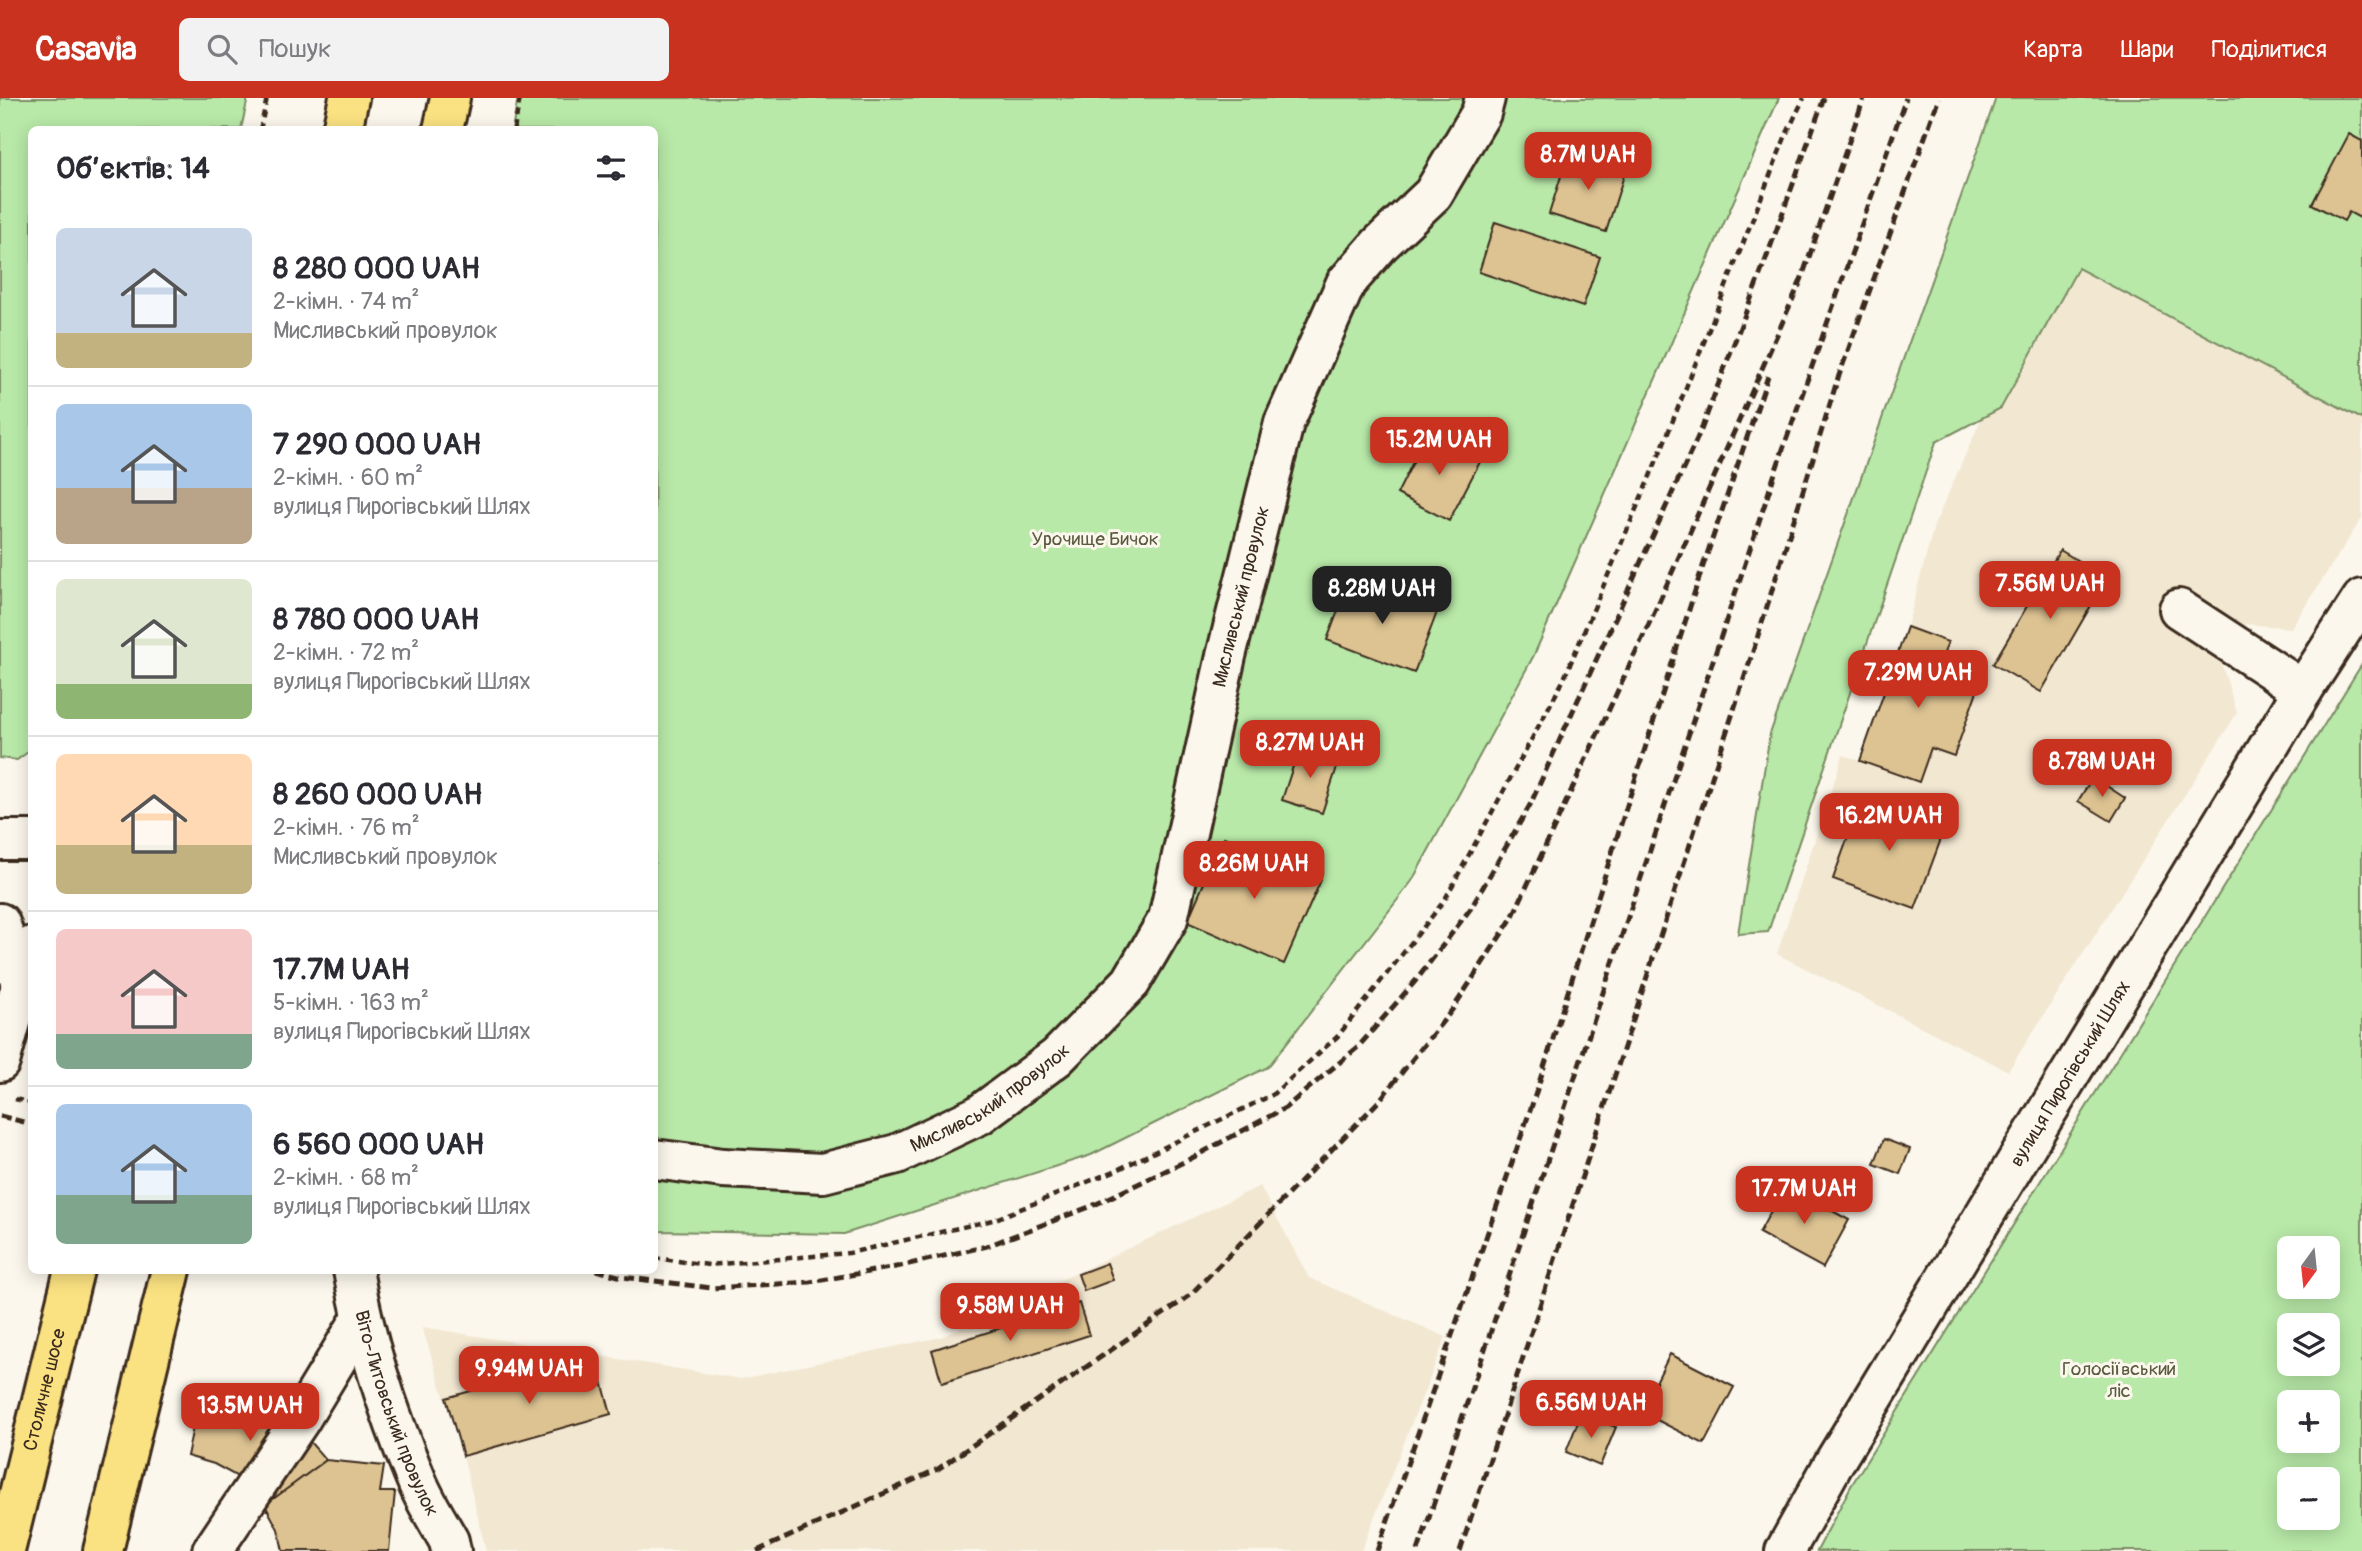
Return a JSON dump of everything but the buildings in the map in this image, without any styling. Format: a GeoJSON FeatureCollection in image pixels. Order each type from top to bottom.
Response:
{"type":"FeatureCollection","features":[{"type":"Feature","properties":{"kind":"highway"},"geometry":{"type":"LineString","coordinates":[[343,126],[349,98]]}},
{"type":"Feature","properties":{"kind":"highway"},"geometry":{"type":"LineString","coordinates":[[444,126],[450,98]]}},
{"type":"Feature","properties":{"kind":"highway","name":"Столичне шосе"},"geometry":{"type":"LineString","coordinates":[[5,1551],[73,1274]]}},
{"type":"Feature","properties":{"kind":"highway"},"geometry":{"type":"LineString","coordinates":[[103,1551],[170,1274]]}},
{"type":"Feature","properties":{"kind":"street","name":"Мисливський провулок"},"geometry":{"type":"LineString","coordinates":[[658,1160],[723,1168],[823,1172],[897,1154],[979,1115],[1057,1057],[1131,982],[1168,919],[1227,656],[1284,424],[1346,283],[1380,244],[1433,194],[1481,113],[1485,98]]}},
{"type":"Feature","properties":{"kind":"street","name":"вулиця Пирогівський Шлях"},"geometry":{"type":"LineString","coordinates":[[1785,1551],[1835,1461],[2302,690],[2362,599]]}},
{"type":"Feature","properties":{"kind":"street"},"geometry":{"type":"LineString","coordinates":[[2179,609],[2302,690]]}},
{"type":"Feature","properties":{"kind":"street"},"geometry":{"type":"LineString","coordinates":[[0,840],[28,840]]}},
{"type":"Feature","properties":{"kind":"street"},"geometry":{"type":"LineString","coordinates":[[0,923],[26,963],[0,1062]]}},
{"type":"Feature","properties":{"kind":"street","name":"Віто-Литовський провулок"},"geometry":{"type":"LineString","coordinates":[[354,1274],[361,1320],[416,1481],[449,1541],[451,1551]]}},
{"type":"Feature","properties":{"kind":"street"},"geometry":{"type":"LineString","coordinates":[[212,1551],[300,1420],[361,1320]]}},
{"type":"Feature","properties":{"kind":"path"},"geometry":{"type":"LineString","coordinates":[[261,126],[267,98]]}},
{"type":"Feature","properties":{"kind":"path"},"geometry":{"type":"LineString","coordinates":[[515,126],[520,98]]}},
{"type":"Feature","properties":{"kind":"path"},"geometry":{"type":"LineString","coordinates":[[658,1259],[709,1265],[849,1253],[993,1220],[1117,1170],[1272,1095],[1338,1036],[1444,901],[1563,681],[1662,448],[1786,135],[1804,98]]}},
{"type":"Feature","properties":{"kind":"shaded area"},"geometry":{"type":"Polygon","coordinates":[[[2075,266],[2362,419],[2362,518],[2291,628],[2246,624],[2221,662],[2237,713],[2008,1071],[1777,954],[1843,755],[1860,761],[1907,627],[1934,526],[2042,281],[2075,266]]]}},
{"type":"Feature","properties":{"kind":"shaded area"},"geometry":{"type":"Polygon","coordinates":[[[1260,1186],[1309,1278],[1446,1337],[1361,1551],[486,1551],[463,1456],[422,1327],[741,1379],[941,1337],[1260,1186]]]}},
{"type":"Feature","properties":{"kind":"green space"},"geometry":{"type":"Polygon","coordinates":[[[0,98],[248,98],[242,126],[28,126],[28,752],[17,760],[0,758],[0,98]]]}},
{"type":"Feature","properties":{"kind":"green space","name":"Урочище Бичок"},"geometry":{"type":"Polygon","coordinates":[[[518,98],[1779,98],[1534,655],[1412,881],[1268,1067],[1091,1155],[844,1234],[658,1231],[658,126],[513,126],[518,98]]]}},
{"type":"Feature","properties":{"kind":"green space"},"geometry":{"type":"Polygon","coordinates":[[[1996,98],[2362,98],[2362,419],[2078,268],[2001,408],[1936,442],[1768,932],[1738,934],[1770,734],[1996,98]]]}},
{"type":"Feature","properties":{"kind":"green space","name":"Голосіївський ліс"},"geometry":{"type":"Polygon","coordinates":[[[2362,664],[2362,1551],[1817,1551],[1851,1486],[2362,664]]]}},
{"type":"Feature","properties":{"kind":"railway"},"geometry":{"type":"LineString","coordinates":[[611,1274],[712,1288],[810,1282],[896,1267],[987,1246],[1092,1206],[1190,1159],[1285,1108],[1358,1047],[1418,978],[1471,908],[1530,805],[1701,430],[1824,98]]}},
{"type":"Feature","properties":{"kind":"railway"},"geometry":{"type":"LineString","coordinates":[[1799,286],[1864,98]]}},
{"type":"Feature","properties":{"kind":"railway"},"geometry":{"type":"LineString","coordinates":[[1418,1551],[1781,455],[1906,98]]}},
{"type":"Feature","properties":{"kind":"railway"},"geometry":{"type":"LineString","coordinates":[[1460,1551],[1755,645],[1837,381],[1939,98]]}},
{"type":"Feature","properties":{"kind":"railway"},"geometry":{"type":"LineString","coordinates":[[757,1551],[938,1469],[1188,1297],[1379,1101],[1452,1010],[1512,918],[1659,602],[1802,278]]}},
{"type":"Feature","properties":{"kind":"railway"},"geometry":{"type":"LineString","coordinates":[[1377,1551],[1532,1105],[1700,575],[1768,376]]}},
{"type":"Feature","properties":{"kind":"railway"},"geometry":{"type":"LineString","coordinates":[[0,1116],[28,1123]]}}]}
